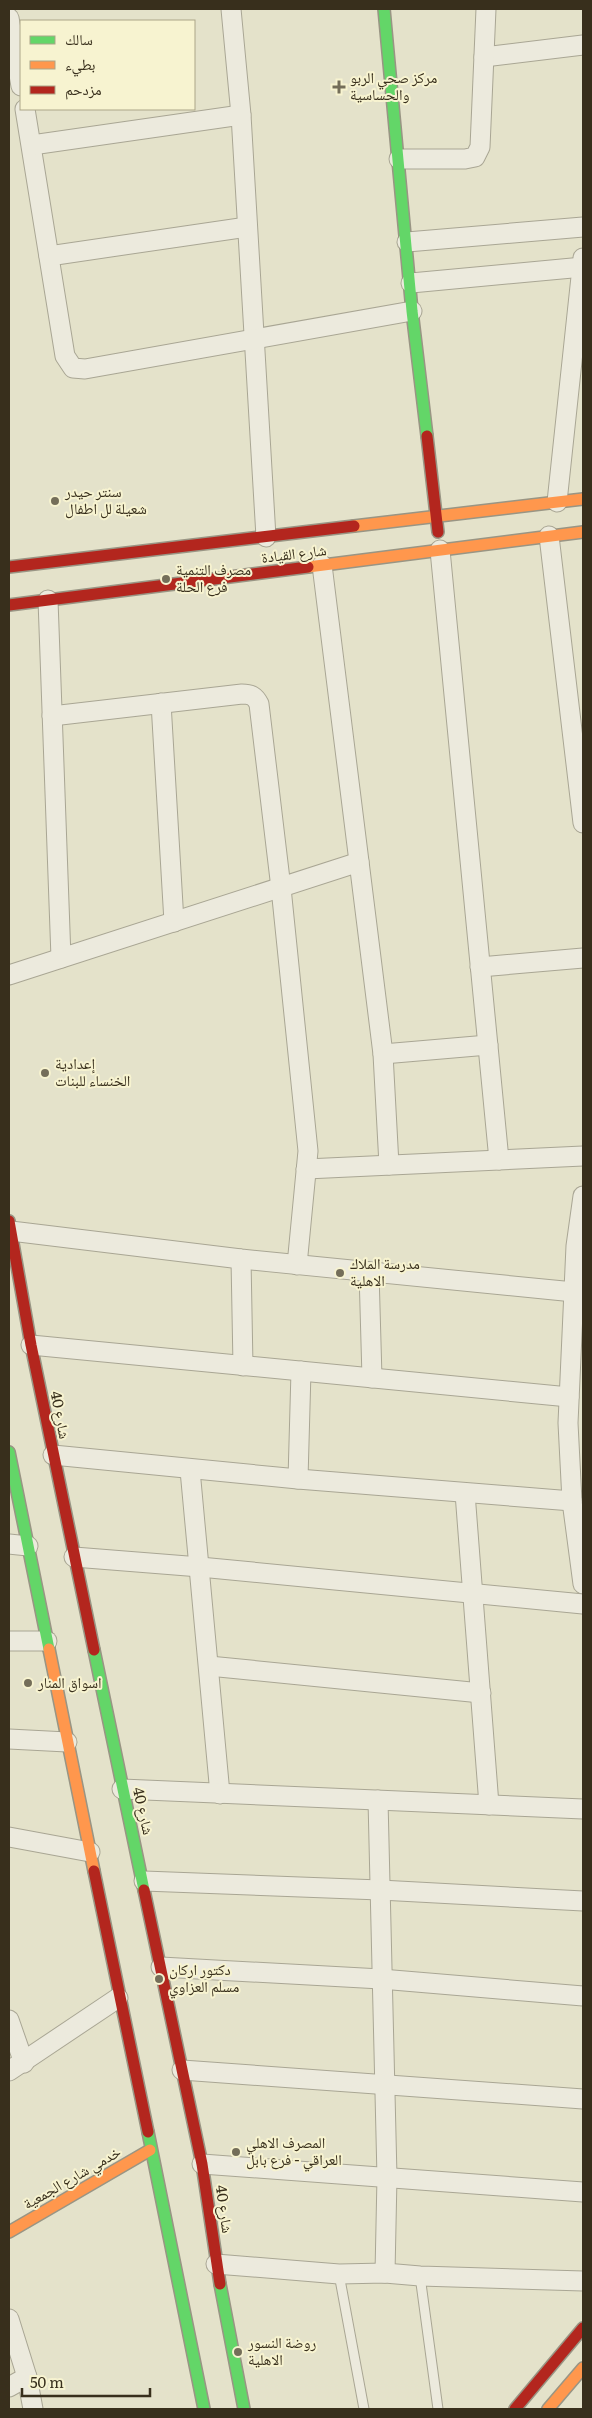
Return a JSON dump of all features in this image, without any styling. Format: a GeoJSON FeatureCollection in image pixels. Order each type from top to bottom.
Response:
{"type":"FeatureCollection","features":[{"type":"Feature","properties":{"kind":"main road"},"geometry":{"type":"LineString","coordinates":[[384,9],[411,283],[412,311],[440,550]]}},
{"type":"Feature","properties":{"kind":"main road","name":"شارع القيادة"},"geometry":{"type":"LineString","coordinates":[[9,567],[583,499]]}},
{"type":"Feature","properties":{"kind":"main road","name":"شارع القيادة"},"geometry":{"type":"LineString","coordinates":[[9,605],[583,532]]}},
{"type":"Feature","properties":{"kind":"main road","name":"شارع 40"},"geometry":{"type":"LineString","coordinates":[[10,1226],[53,1455],[202,2164],[216,2264],[244,2409]]}},
{"type":"Feature","properties":{"kind":"main road"},"geometry":{"type":"LineString","coordinates":[[9,1453],[18,1497],[32,1547],[47,1641],[118,1998],[204,2409]]}},
{"type":"Feature","properties":{"kind":"main road"},"geometry":{"type":"LineString","coordinates":[[49,1503],[61,1493]]}},
{"type":"Feature","properties":{"kind":"main road"},"geometry":{"type":"LineString","coordinates":[[18,1497],[30,1505]]}},
{"type":"Feature","properties":{"kind":"main road"},"geometry":{"type":"LineString","coordinates":[[57,1540],[73,1551]]}},
{"type":"Feature","properties":{"kind":"main road","name":"خدمي شارع الجمعية"},"geometry":{"type":"LineString","coordinates":[[9,2232],[150,2150]]}},
{"type":"Feature","properties":{"kind":"main road"},"geometry":{"type":"LineString","coordinates":[[515,2409],[583,2328]]}},
{"type":"Feature","properties":{"kind":"main road"},"geometry":{"type":"LineString","coordinates":[[549,2409],[583,2368]]}},
{"type":"Feature","properties":{"kind":"street"},"geometry":{"type":"LineString","coordinates":[[231,9],[241,114],[266,536]]}},
{"type":"Feature","properties":{"kind":"street"},"geometry":{"type":"LineString","coordinates":[[399,159],[465,159],[475,157],[480,147],[486,9]]}},
{"type":"Feature","properties":{"kind":"street"},"geometry":{"type":"LineString","coordinates":[[9,18],[20,80]]}},
{"type":"Feature","properties":{"kind":"street"},"geometry":{"type":"LineString","coordinates":[[484,57],[583,45]]}},
{"type":"Feature","properties":{"kind":"street"},"geometry":{"type":"LineString","coordinates":[[26,110],[65,356],[73,368],[85,369],[412,311]]}},
{"type":"Feature","properties":{"kind":"street"},"geometry":{"type":"LineString","coordinates":[[32,145],[241,114]]}},
{"type":"Feature","properties":{"kind":"street"},"geometry":{"type":"LineString","coordinates":[[49,256],[247,227]]}},
{"type":"Feature","properties":{"kind":"street"},"geometry":{"type":"LineString","coordinates":[[407,242],[583,227]]}},
{"type":"Feature","properties":{"kind":"street"},"geometry":{"type":"LineString","coordinates":[[557,502],[577,384],[583,258]]}},
{"type":"Feature","properties":{"kind":"street"},"geometry":{"type":"LineString","coordinates":[[411,283],[583,267]]}},
{"type":"Feature","properties":{"kind":"street"},"geometry":{"type":"LineString","coordinates":[[549,536],[583,822]]}},
{"type":"Feature","properties":{"kind":"street"},"geometry":{"type":"LineString","coordinates":[[440,550],[498,1160]]}},
{"type":"Feature","properties":{"kind":"street"},"geometry":{"type":"LineString","coordinates":[[322,565],[383,1054],[389,1165]]}},
{"type":"Feature","properties":{"kind":"street"},"geometry":{"type":"LineString","coordinates":[[48,600],[62,958]]}},
{"type":"Feature","properties":{"kind":"street"},"geometry":{"type":"LineString","coordinates":[[52,716],[242,694],[250,694],[255,698],[261,711],[308,1152],[297,1265]]}},
{"type":"Feature","properties":{"kind":"street"},"geometry":{"type":"LineString","coordinates":[[161,703],[174,922]]}},
{"type":"Feature","properties":{"kind":"street"},"geometry":{"type":"LineString","coordinates":[[9,975],[359,862]]}},
{"type":"Feature","properties":{"kind":"street"},"geometry":{"type":"LineString","coordinates":[[480,967],[583,958]]}},
{"type":"Feature","properties":{"kind":"street"},"geometry":{"type":"LineString","coordinates":[[383,1054],[488,1046]]}},
{"type":"Feature","properties":{"kind":"street"},"geometry":{"type":"LineString","coordinates":[[306,1169],[583,1156]]}},
{"type":"Feature","properties":{"kind":"street"},"geometry":{"type":"LineString","coordinates":[[583,1196],[580,1246],[574,1292],[569,1396],[576,1423],[572,1500],[579,1526],[583,1584]]}},
{"type":"Feature","properties":{"kind":"street"},"geometry":{"type":"LineString","coordinates":[[10,1226],[241,1259],[574,1292]]}},
{"type":"Feature","properties":{"kind":"street"},"geometry":{"type":"LineString","coordinates":[[241,1259],[243,1366]]}},
{"type":"Feature","properties":{"kind":"street"},"geometry":{"type":"LineString","coordinates":[[369,1272],[372,1378]]}},
{"type":"Feature","properties":{"kind":"street"},"geometry":{"type":"LineString","coordinates":[[31,1345],[569,1396]]}},
{"type":"Feature","properties":{"kind":"street"},"geometry":{"type":"LineString","coordinates":[[298,1480],[301,1372]]}},
{"type":"Feature","properties":{"kind":"street"},"geometry":{"type":"LineString","coordinates":[[53,1455],[298,1480],[572,1500]]}},
{"type":"Feature","properties":{"kind":"street"},"geometry":{"type":"LineString","coordinates":[[190,1470],[220,1794]]}},
{"type":"Feature","properties":{"kind":"street"},"geometry":{"type":"LineString","coordinates":[[465,1493],[489,1805]]}},
{"type":"Feature","properties":{"kind":"street"},"geometry":{"type":"LineString","coordinates":[[9,1544],[32,1547]]}},
{"type":"Feature","properties":{"kind":"street"},"geometry":{"type":"LineString","coordinates":[[73,1551],[200,1567],[583,1604]]}},
{"type":"Feature","properties":{"kind":"street"},"geometry":{"type":"LineString","coordinates":[[9,1640],[47,1641]]}},
{"type":"Feature","properties":{"kind":"street"},"geometry":{"type":"LineString","coordinates":[[209,1666],[481,1693]]}},
{"type":"Feature","properties":{"kind":"street"},"geometry":{"type":"LineString","coordinates":[[9,1739],[67,1742]]}},
{"type":"Feature","properties":{"kind":"street"},"geometry":{"type":"LineString","coordinates":[[122,1789],[583,1809]]}},
{"type":"Feature","properties":{"kind":"street"},"geometry":{"type":"LineString","coordinates":[[378,1800],[387,2178],[385,2273]]}},
{"type":"Feature","properties":{"kind":"street"},"geometry":{"type":"LineString","coordinates":[[9,1837],[90,1852]]}},
{"type":"Feature","properties":{"kind":"street"},"geometry":{"type":"LineString","coordinates":[[144,1881],[380,1890],[583,1901]]}},
{"type":"Feature","properties":{"kind":"street"},"geometry":{"type":"LineString","coordinates":[[160,1967],[382,1979],[583,1996]]}},
{"type":"Feature","properties":{"kind":"street"},"geometry":{"type":"LineString","coordinates":[[9,2020],[16,2067],[118,1998]]}},
{"type":"Feature","properties":{"kind":"street"},"geometry":{"type":"LineString","coordinates":[[182,2070],[583,2099]]}},
{"type":"Feature","properties":{"kind":"street"},"geometry":{"type":"LineString","coordinates":[[202,2164],[583,2192]]}},
{"type":"Feature","properties":{"kind":"street"},"geometry":{"type":"LineString","coordinates":[[216,2264],[339,2274],[385,2273],[420,2276],[583,2281]]}},
{"type":"Feature","properties":{"kind":"street"},"geometry":{"type":"LineString","coordinates":[[9,2319],[27,2377],[33,2409]]}},
{"type":"Feature","properties":{"kind":"street"},"geometry":{"type":"LineString","coordinates":[[9,2387],[27,2377]]}},
{"type":"Feature","properties":{"kind":"lane"},"geometry":{"type":"LineString","coordinates":[[339,2274],[364,2409]]}},
{"type":"Feature","properties":{"kind":"lane"},"geometry":{"type":"LineString","coordinates":[[420,2276],[438,2409]]}},
{"type":"Feature","properties":{"kind":"traffic: fast"},"geometry":{"type":"LineString","coordinates":[[384,9],[412,311],[427,436]]}},
{"type":"Feature","properties":{"kind":"traffic: fast"},"geometry":{"type":"LineString","coordinates":[[9,1452],[49,1649]]}},
{"type":"Feature","properties":{"kind":"traffic: fast"},"geometry":{"type":"LineString","coordinates":[[94,1650],[144,1890]]}},
{"type":"Feature","properties":{"kind":"traffic: fast"},"geometry":{"type":"LineString","coordinates":[[148,2132],[204,2409]]}},
{"type":"Feature","properties":{"kind":"traffic: fast"},"geometry":{"type":"LineString","coordinates":[[220,2284],[244,2409]]}},
{"type":"Feature","properties":{"kind":"traffic: slow"},"geometry":{"type":"LineString","coordinates":[[354,526],[583,499]]}},
{"type":"Feature","properties":{"kind":"traffic: slow"},"geometry":{"type":"LineString","coordinates":[[308,567],[583,532]]}},
{"type":"Feature","properties":{"kind":"traffic: slow"},"geometry":{"type":"LineString","coordinates":[[49,1649],[94,1871]]}},
{"type":"Feature","properties":{"kind":"traffic: slow"},"geometry":{"type":"LineString","coordinates":[[9,2232],[150,2150]]}},
{"type":"Feature","properties":{"kind":"traffic: slow"},"geometry":{"type":"LineString","coordinates":[[548,2409],[583,2368]]}},
{"type":"Feature","properties":{"kind":"traffic: jam"},"geometry":{"type":"LineString","coordinates":[[427,436],[438,532]]}},
{"type":"Feature","properties":{"kind":"traffic: jam"},"geometry":{"type":"LineString","coordinates":[[9,567],[354,526]]}},
{"type":"Feature","properties":{"kind":"traffic: jam"},"geometry":{"type":"LineString","coordinates":[[9,605],[308,567]]}},
{"type":"Feature","properties":{"kind":"traffic: jam"},"geometry":{"type":"LineString","coordinates":[[9,1221],[31,1345],[94,1650]]}},
{"type":"Feature","properties":{"kind":"traffic: jam"},"geometry":{"type":"LineString","coordinates":[[94,1871],[148,2132]]}},
{"type":"Feature","properties":{"kind":"traffic: jam"},"geometry":{"type":"LineString","coordinates":[[144,1890],[202,2164],[220,2284]]}},
{"type":"Feature","properties":{"kind":"traffic: jam"},"geometry":{"type":"LineString","coordinates":[[515,2409],[583,2328]]}},
{"type":"Feature","properties":{"kind":"place","name":"مركز صحي الربو والحساسية"},"geometry":{"type":"Point","coordinates":[339,87]}},
{"type":"Feature","properties":{"kind":"place","name":"سنتر حيدر شعيلة لل اطفال"},"geometry":{"type":"Point","coordinates":[55,501]}},
{"type":"Feature","properties":{"kind":"place","name":"مصرف التنمية فرع الحلة"},"geometry":{"type":"Point","coordinates":[166,579]}},
{"type":"Feature","properties":{"kind":"place","name":"إعدادية الخنساء للبنات"},"geometry":{"type":"Point","coordinates":[45,1073]}},
{"type":"Feature","properties":{"kind":"place","name":"مدرسة الملاك الاهلية"},"geometry":{"type":"Point","coordinates":[340,1273]}},
{"type":"Feature","properties":{"kind":"place","name":"اسواق المنار"},"geometry":{"type":"Point","coordinates":[28,1683]}},
{"type":"Feature","properties":{"kind":"place","name":"دكتور اركان مسلم العزاوي"},"geometry":{"type":"Point","coordinates":[159,1979]}},
{"type":"Feature","properties":{"kind":"place","name":"المصرف الاهلي العراقي - فرع بابل"},"geometry":{"type":"Point","coordinates":[236,2152]}},
{"type":"Feature","properties":{"kind":"place","name":"روضة النسور الاهلية"},"geometry":{"type":"Point","coordinates":[238,2352]}}]}
